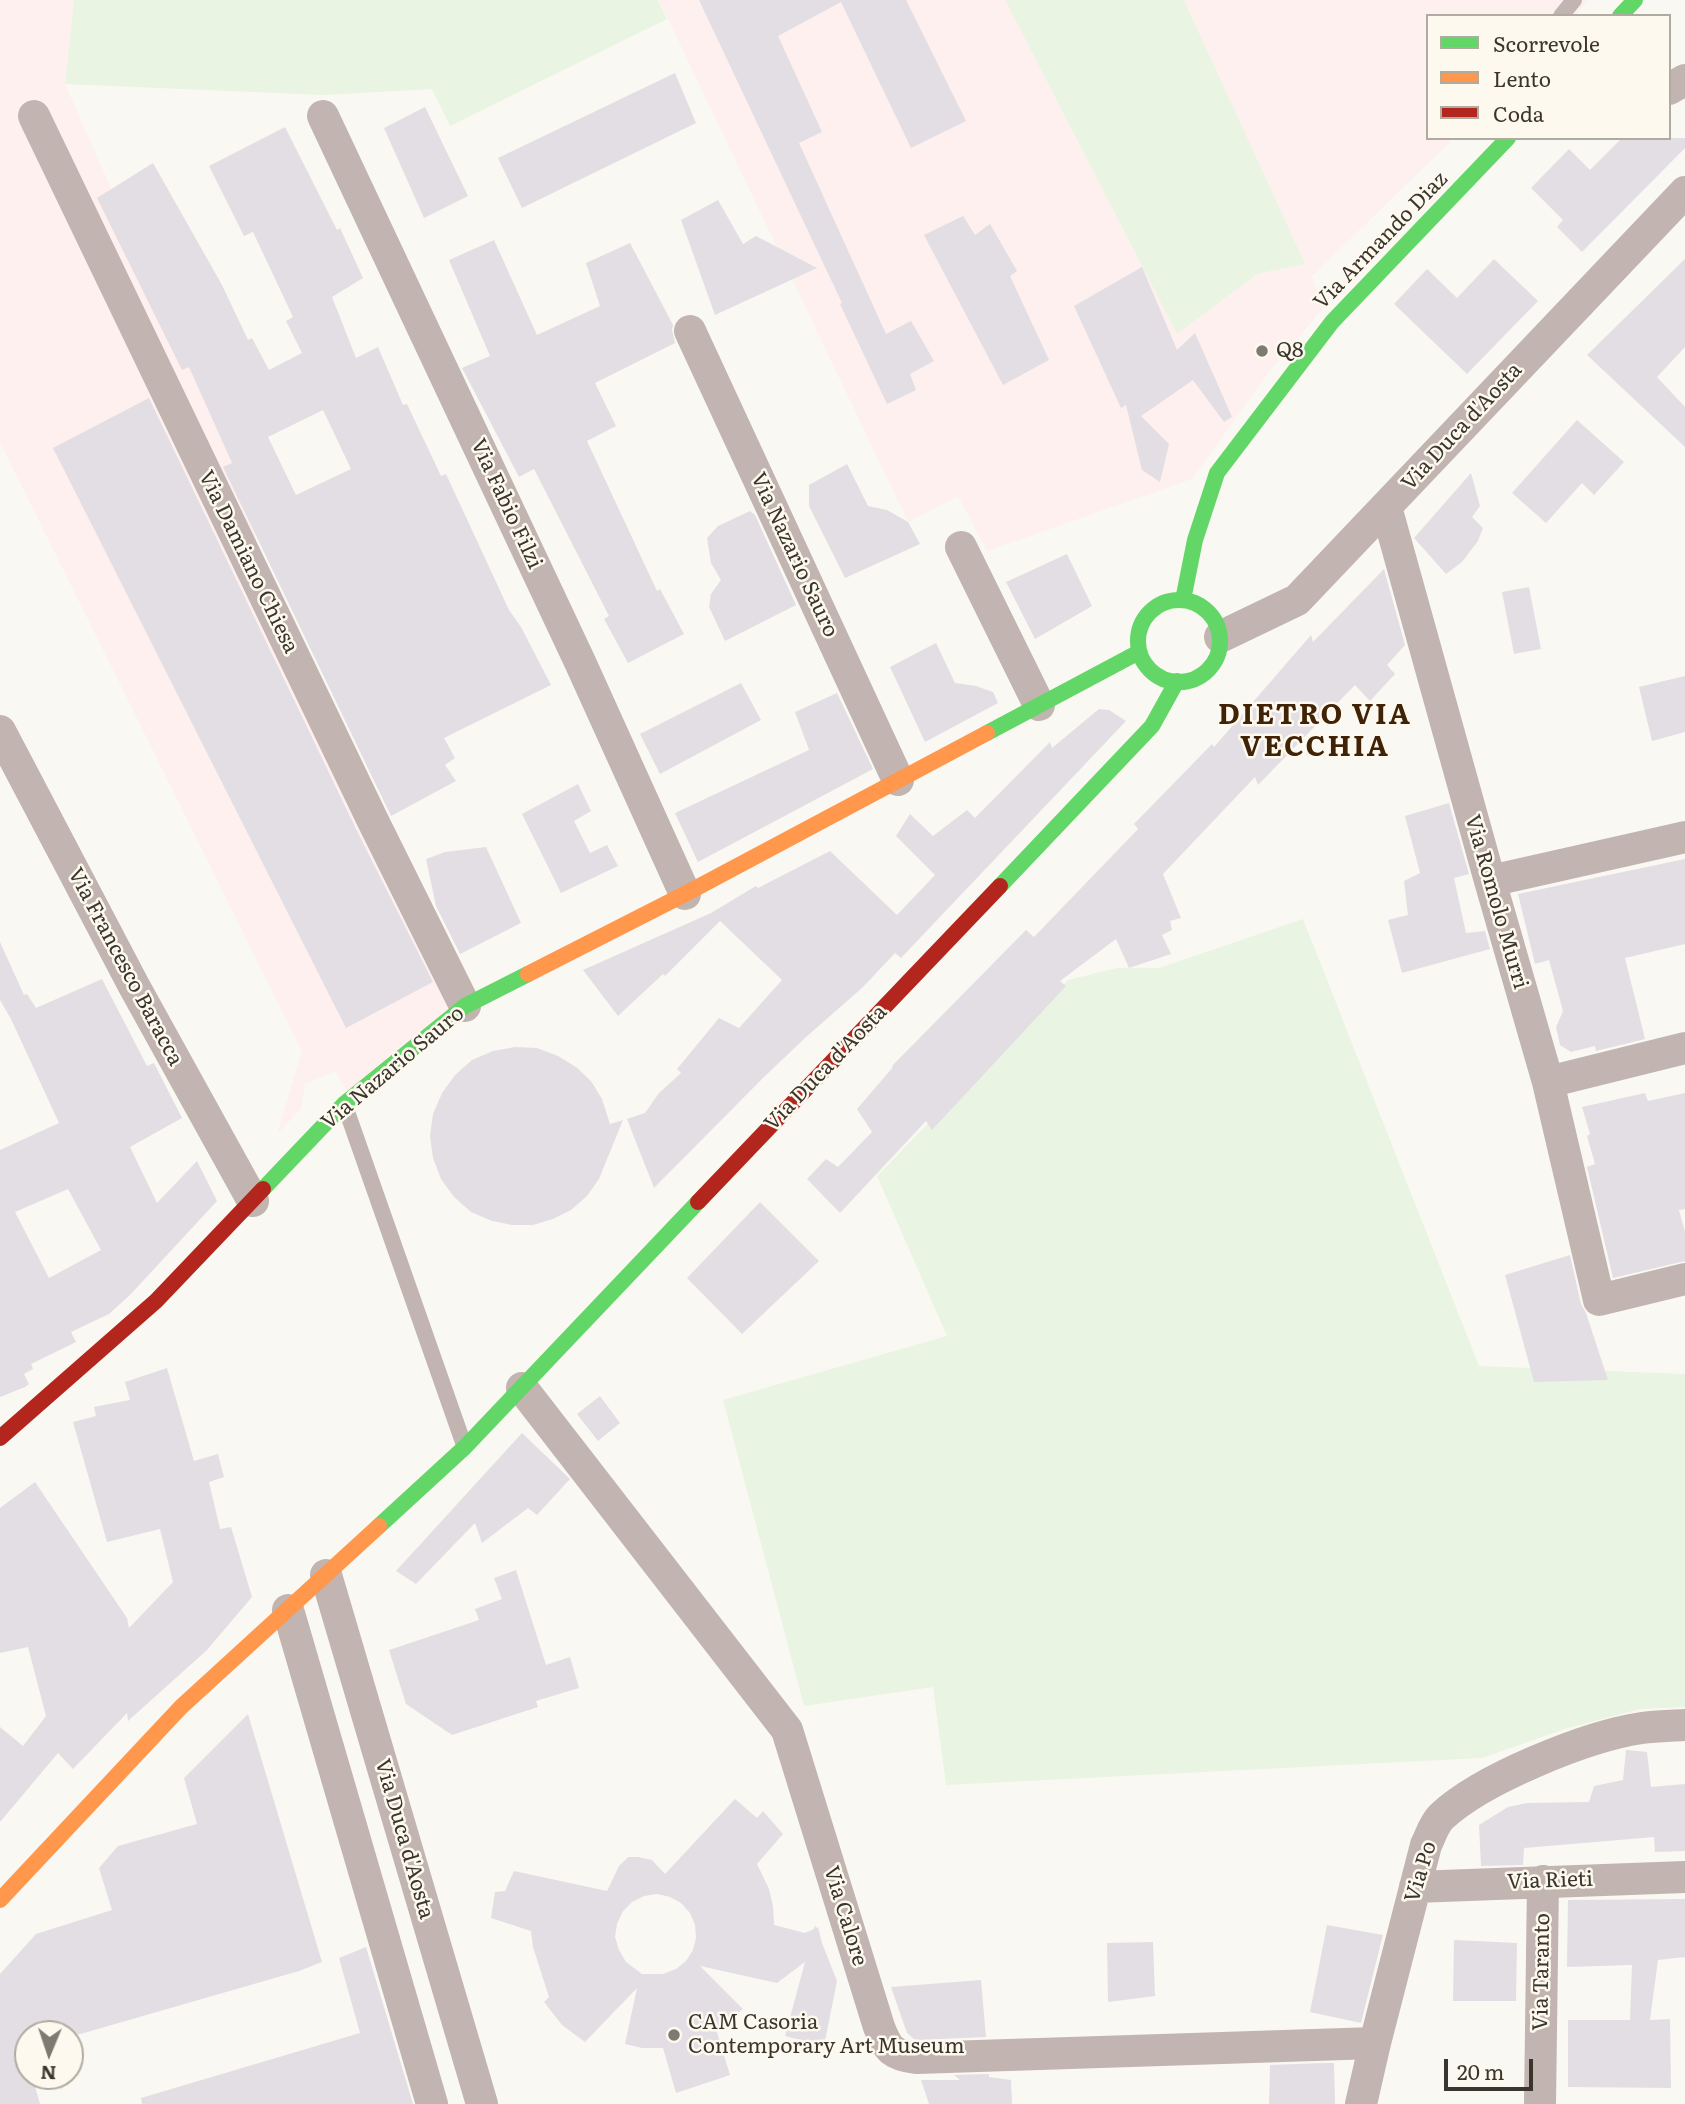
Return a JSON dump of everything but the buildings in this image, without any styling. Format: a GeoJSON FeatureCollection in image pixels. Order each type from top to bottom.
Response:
{"type":"FeatureCollection","features":[{"type":"Feature","properties":{"kind":"street"},"geometry":{"type":"LineString","coordinates":[[1622,14],[1634,0]]}},
{"type":"Feature","properties":{"kind":"street","name":"Via Damiano Chiesa"},"geometry":{"type":"LineString","coordinates":[[34,116],[373,821],[465,1006]]}},
{"type":"Feature","properties":{"kind":"street","name":"Via Fabio Filzi"},"geometry":{"type":"LineString","coordinates":[[323,116],[575,650],[685,894]]}},
{"type":"Feature","properties":{"kind":"street","name":"Via Armando Diaz"},"geometry":{"type":"LineString","coordinates":[[1183,600],[1195,540],[1217,473],[1332,323],[1506,140]]}},
{"type":"Feature","properties":{"kind":"street","name":"Via Duca d'Aosta"},"geometry":{"type":"LineString","coordinates":[[1220,637],[1297,600],[1685,192]]}},
{"type":"Feature","properties":{"kind":"street","name":"Via Nazario Sauro"},"geometry":{"type":"LineString","coordinates":[[690,331],[898,780]]}},
{"type":"Feature","properties":{"kind":"street","name":"Via Romolo Murri"},"geometry":{"type":"LineString","coordinates":[[1386,507],[1548,1082],[1599,1300],[1685,1279]]}},
{"type":"Feature","properties":{"kind":"street"},"geometry":{"type":"LineString","coordinates":[[961,547],[1038,705]]}},
{"type":"Feature","properties":{"kind":"street"},"geometry":{"type":"LineString","coordinates":[[1183,600],[1197,603],[1210,614],[1218,626],[1220,637],[1219,652],[1212,665],[1196,678],[1182,682],[1156,675],[1145,665],[1137,638],[1145,617],[1156,607],[1168,601],[1183,600]]}},
{"type":"Feature","properties":{"kind":"street","name":"Via Nazario Sauro"},"geometry":{"type":"LineString","coordinates":[[0,1438],[156,1301],[344,1104],[465,1006],[685,894],[1139,652]]}},
{"type":"Feature","properties":{"kind":"street","name":"Via Duca d'Aosta"},"geometry":{"type":"LineString","coordinates":[[0,1900],[181,1707],[465,1447],[522,1388],[1153,726],[1177,681]]}},
{"type":"Feature","properties":{"kind":"street","name":"Via Francesco Baracca"},"geometry":{"type":"LineString","coordinates":[[0,732],[134,986],[253,1201]]}},
{"type":"Feature","properties":{"kind":"street"},"geometry":{"type":"LineString","coordinates":[[1490,881],[1685,837]]}},
{"type":"Feature","properties":{"kind":"street"},"geometry":{"type":"LineString","coordinates":[[1548,1082],[1685,1048]]}},
{"type":"Feature","properties":{"kind":"street","name":"Via Calore"},"geometry":{"type":"LineString","coordinates":[[522,1388],[787,1730],[879,2027],[886,2046],[899,2056],[916,2058],[1375,2043]]}},
{"type":"Feature","properties":{"kind":"street","name":"Via Duca d'Aosta"},"geometry":{"type":"LineString","coordinates":[[326,1574],[482,2104]]}},
{"type":"Feature","properties":{"kind":"street"},"geometry":{"type":"LineString","coordinates":[[288,1610],[432,2104]]}},
{"type":"Feature","properties":{"kind":"street","name":"Via Po"},"geometry":{"type":"LineString","coordinates":[[1361,2104],[1426,1845],[1439,1819],[1469,1796],[1515,1771],[1584,1743],[1642,1728],[1685,1725]]}},
{"type":"Feature","properties":{"kind":"street","name":"Via Rieti"},"geometry":{"type":"LineString","coordinates":[[1415,1887],[1685,1877]]}},
{"type":"Feature","properties":{"kind":"street","name":"Via Taranto"},"geometry":{"type":"LineString","coordinates":[[1540,2104],[1543,1881]]}},
{"type":"Feature","properties":{"kind":"lane"},"geometry":{"type":"LineString","coordinates":[[1562,14],[1574,0]]}},
{"type":"Feature","properties":{"kind":"lane"},"geometry":{"type":"LineString","coordinates":[[344,1104],[465,1447]]}},
{"type":"Feature","properties":{"kind":"shaded area"},"geometry":{"type":"Polygon","coordinates":[[[0,0],[74,0],[65,84],[229,456],[269,579],[470,992],[356,1107],[335,1071],[305,1084],[301,1109],[277,1134],[302,1051],[0,442],[0,0]]]}},
{"type":"Feature","properties":{"kind":"shaded area"},"geometry":{"type":"Polygon","coordinates":[[[659,0],[1005,0],[1177,334],[1257,274],[1304,264],[1184,0],[1588,0],[1577,14],[1426,14],[1426,140],[1452,140],[1312,276],[1323,308],[1268,373],[1192,479],[987,551],[958,496],[908,522],[659,0]]]}},
{"type":"Feature","properties":{"kind":"green space"},"geometry":{"type":"Polygon","coordinates":[[[74,0],[658,0],[667,19],[450,126],[432,89],[323,95],[65,84],[74,0]]]}},
{"type":"Feature","properties":{"kind":"green space"},"geometry":{"type":"Polygon","coordinates":[[[1005,0],[1184,0],[1305,264],[1257,274],[1177,334],[1005,0]]]}},
{"type":"Feature","properties":{"kind":"green space"},"geometry":{"type":"Polygon","coordinates":[[[1303,919],[1479,1366],[1685,1374],[1685,1707],[1640,1709],[1565,1729],[1482,1758],[946,1785],[933,1687],[804,1706],[723,1400],[947,1336],[877,1176],[1068,980],[1117,968],[1159,968],[1303,919]]]}},
{"type":"Feature","properties":{"kind":"traffic: fast"},"geometry":{"type":"LineString","coordinates":[[1622,14],[1635,0]]}},
{"type":"Feature","properties":{"kind":"traffic: fast"},"geometry":{"type":"LineString","coordinates":[[1183,600],[1195,540],[1217,473],[1332,322],[1506,140]]}},
{"type":"Feature","properties":{"kind":"traffic: fast"},"geometry":{"type":"LineString","coordinates":[[1179,600],[1195,603],[1208,612],[1217,625],[1220,641],[1217,657],[1208,670],[1195,679],[1179,682],[1163,679],[1150,670],[1141,657],[1138,641],[1141,625],[1150,612],[1163,603],[1179,600]]}},
{"type":"Feature","properties":{"kind":"traffic: fast"},"geometry":{"type":"LineString","coordinates":[[987,733],[1139,652]]}},
{"type":"Feature","properties":{"kind":"traffic: fast"},"geometry":{"type":"LineString","coordinates":[[1000,886],[1152,726],[1177,681]]}},
{"type":"Feature","properties":{"kind":"traffic: fast"},"geometry":{"type":"LineString","coordinates":[[263,1189],[344,1104],[465,1006],[528,974]]}},
{"type":"Feature","properties":{"kind":"traffic: fast"},"geometry":{"type":"LineString","coordinates":[[379,1526],[465,1447],[698,1202]]}},
{"type":"Feature","properties":{"kind":"traffic: slow"},"geometry":{"type":"LineString","coordinates":[[528,974],[685,894],[987,733]]}},
{"type":"Feature","properties":{"kind":"traffic: slow"},"geometry":{"type":"LineString","coordinates":[[0,1900],[181,1707],[379,1526]]}},
{"type":"Feature","properties":{"kind":"traffic: jam"},"geometry":{"type":"LineString","coordinates":[[698,1202],[1000,886]]}},
{"type":"Feature","properties":{"kind":"traffic: jam"},"geometry":{"type":"LineString","coordinates":[[0,1438],[156,1301],[263,1189]]}},
{"type":"Feature","properties":{"kind":"place","name":"Q8"},"geometry":{"type":"Point","coordinates":[1262,351]}},
{"type":"Feature","properties":{"kind":"place","name":"CAM Casoria Contemporary Art Museum"},"geometry":{"type":"Point","coordinates":[674,2035]}},
{"type":"Feature","properties":{"kind":"district","name":"DIETRO VIA VECCHIA"},"geometry":{"type":"Point","coordinates":[1315,732]}}]}
